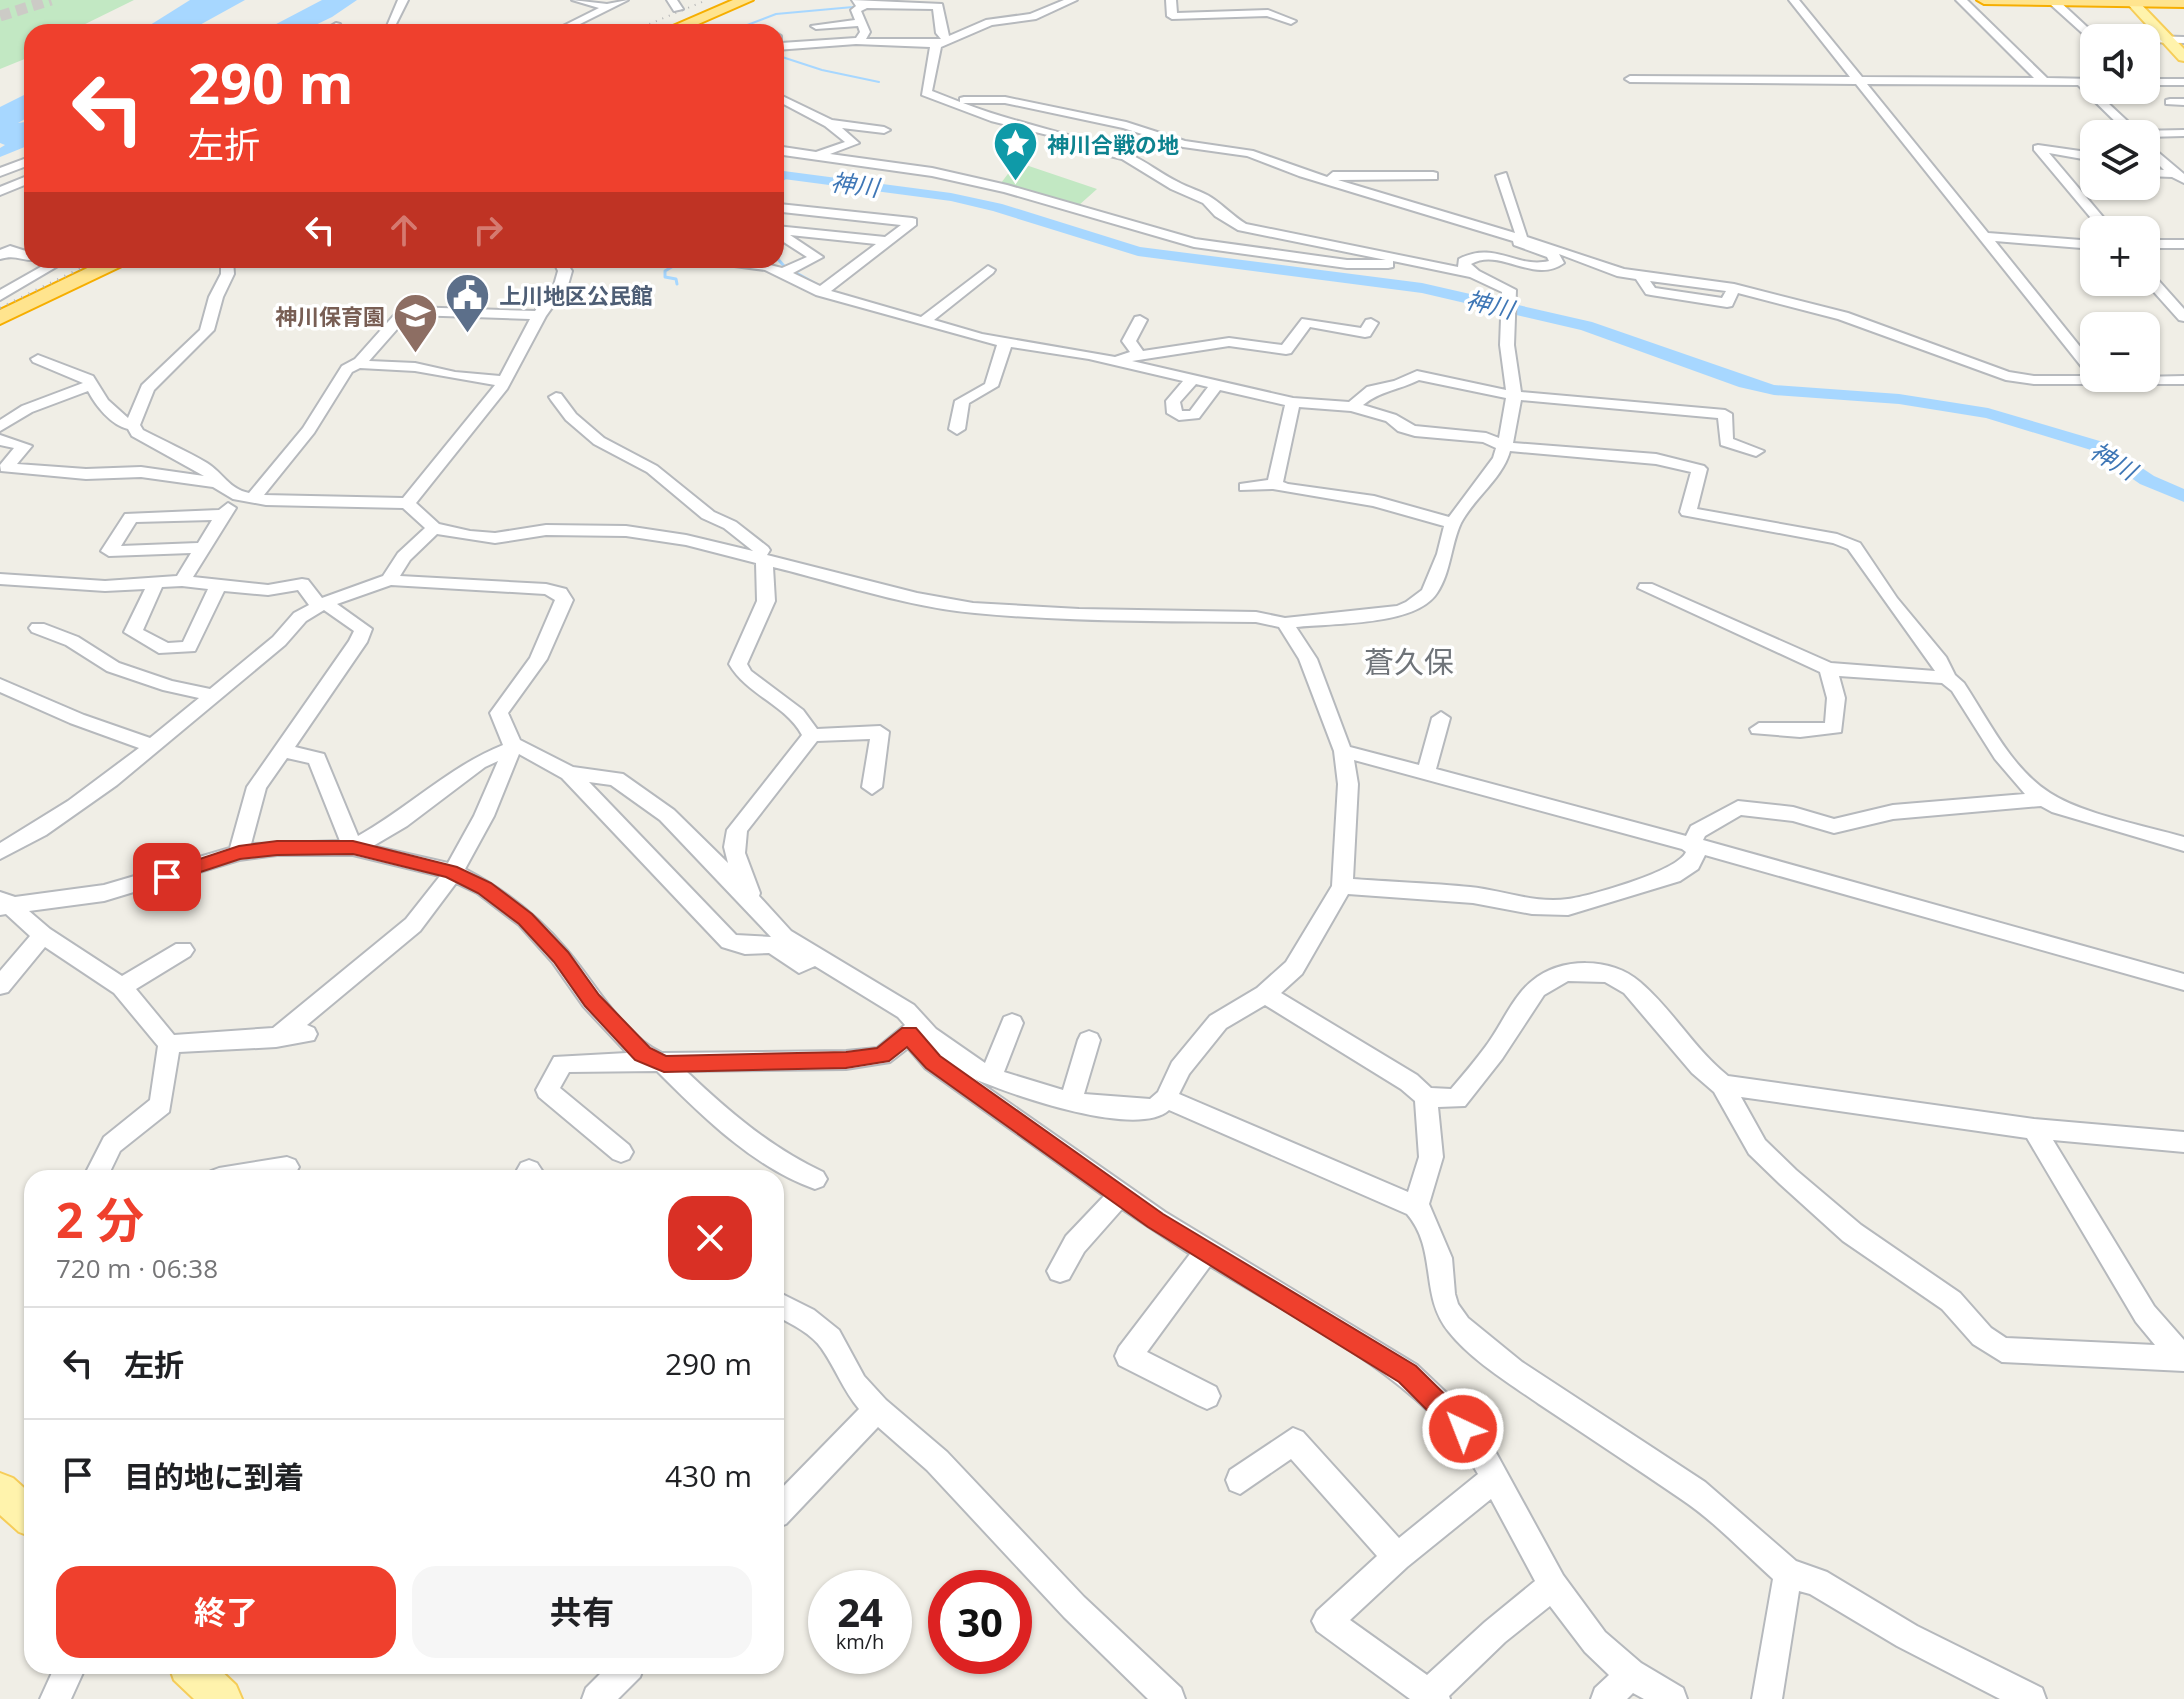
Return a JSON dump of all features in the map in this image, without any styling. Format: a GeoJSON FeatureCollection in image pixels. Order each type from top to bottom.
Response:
{"type":"FeatureCollection","features":[{"type":"Feature","properties":{"kind":"highway"},"geometry":{"type":"LineString","coordinates":[[687,24],[746,0]]}},
{"type":"Feature","properties":{"kind":"highway"},"geometry":{"type":"LineString","coordinates":[[1984,0],[2184,3]]}},
{"type":"Feature","properties":{"kind":"highway"},"geometry":{"type":"LineString","coordinates":[[0,318],[103,268]]}},
{"type":"Feature","properties":{"kind":"main road"},"geometry":{"type":"LineString","coordinates":[[2131,1],[2184,57]]}},
{"type":"Feature","properties":{"kind":"main road"},"geometry":{"type":"LineString","coordinates":[[0,1491],[24,1512]]}},
{"type":"Feature","properties":{"kind":"main road"},"geometry":{"type":"LineString","coordinates":[[196,1674],[222,1699]]}},
{"type":"Feature","properties":{"kind":"street"},"geometry":{"type":"LineString","coordinates":[[393,24],[403,0]]}},
{"type":"Feature","properties":{"kind":"street"},"geometry":{"type":"LineString","coordinates":[[577,0],[609,7]]}},
{"type":"Feature","properties":{"kind":"street"},"geometry":{"type":"LineString","coordinates":[[573,24],[623,0]]}},
{"type":"Feature","properties":{"kind":"street"},"geometry":{"type":"LineString","coordinates":[[819,44],[943,42],[990,22],[1032,17],[1072,0]]}},
{"type":"Feature","properties":{"kind":"street"},"geometry":{"type":"LineString","coordinates":[[1171,0],[1172,16],[1268,13],[1291,21]]}},
{"type":"Feature","properties":{"kind":"street"},"geometry":{"type":"LineString","coordinates":[[1794,0],[2080,356]]}},
{"type":"Feature","properties":{"kind":"street"},"geometry":{"type":"LineString","coordinates":[[1961,0],[2043,81]]}},
{"type":"Feature","properties":{"kind":"street"},"geometry":{"type":"LineString","coordinates":[[0,440],[24,446],[6,468],[86,474],[141,472],[217,483],[246,497],[407,503],[434,528],[495,538],[546,530],[626,531],[686,540],[917,598],[973,608],[1079,614],[1256,617],[1285,623],[1386,614],[1412,606],[1429,592],[1445,554],[1453,523],[1498,466],[1504,446],[1514,393],[1508,331],[1510,293],[1503,285],[1474,274],[1242,227],[1226,219],[1207,200],[1175,186],[1126,157],[1068,137],[995,119],[926,93],[943,42],[936,3],[861,2],[856,10],[865,32],[860,41]]}},
{"type":"Feature","properties":{"kind":"street"},"geometry":{"type":"LineString","coordinates":[[2054,2],[2080,27]]}},
{"type":"Feature","properties":{"kind":"street"},"geometry":{"type":"LineString","coordinates":[[816,26],[862,23]]}},
{"type":"Feature","properties":{"kind":"street"},"geometry":{"type":"LineString","coordinates":[[2160,39],[2184,40]]}},
{"type":"Feature","properties":{"kind":"street"},"geometry":{"type":"LineString","coordinates":[[1630,79],[2080,81]]}},
{"type":"Feature","properties":{"kind":"street"},"geometry":{"type":"LineString","coordinates":[[2160,82],[2184,82]]}},
{"type":"Feature","properties":{"kind":"street"},"geometry":{"type":"LineString","coordinates":[[932,95],[956,100],[1005,100],[1112,122],[1183,144],[1249,153],[1610,270],[1640,276],[1651,291],[1727,303],[1734,288],[1883,328],[1996,374],[2034,380],[2080,378]]}},
{"type":"Feature","properties":{"kind":"street"},"geometry":{"type":"LineString","coordinates":[[784,100],[829,123],[853,143],[809,156]]}},
{"type":"Feature","properties":{"kind":"street"},"geometry":{"type":"LineString","coordinates":[[2170,102],[2184,102]]}},
{"type":"Feature","properties":{"kind":"street"},"geometry":{"type":"LineString","coordinates":[[2105,104],[2122,120]]}},
{"type":"Feature","properties":{"kind":"street"},"geometry":{"type":"LineString","coordinates":[[829,123],[884,130]]}},
{"type":"Feature","properties":{"kind":"street"},"geometry":{"type":"LineString","coordinates":[[2160,134],[2184,133]]}},
{"type":"Feature","properties":{"kind":"street"},"geometry":{"type":"LineString","coordinates":[[2080,155],[2038,148],[2080,197]]}},
{"type":"Feature","properties":{"kind":"street"},"geometry":{"type":"LineString","coordinates":[[784,151],[932,172],[1007,189],[1194,243],[1347,264],[1428,264]]}},
{"type":"Feature","properties":{"kind":"street"},"geometry":{"type":"LineString","coordinates":[[2160,157],[2177,172]]}},
{"type":"Feature","properties":{"kind":"street"},"geometry":{"type":"LineString","coordinates":[[0,172],[24,163]]}},
{"type":"Feature","properties":{"kind":"street"},"geometry":{"type":"LineString","coordinates":[[1317,177],[1433,176]]}},
{"type":"Feature","properties":{"kind":"street"},"geometry":{"type":"LineString","coordinates":[[1474,274],[1465,267],[1464,262],[1477,255],[1538,266],[1557,263],[1552,254],[1522,244],[1502,176]]}},
{"type":"Feature","properties":{"kind":"street"},"geometry":{"type":"LineString","coordinates":[[0,191],[24,181]]}},
{"type":"Feature","properties":{"kind":"street"},"geometry":{"type":"LineString","coordinates":[[2082,200],[2096,216]]}},
{"type":"Feature","properties":{"kind":"street"},"geometry":{"type":"LineString","coordinates":[[784,208],[912,222],[821,292]]}},
{"type":"Feature","properties":{"kind":"street"},"geometry":{"type":"LineString","coordinates":[[784,232],[887,241]]}},
{"type":"Feature","properties":{"kind":"street"},"geometry":{"type":"LineString","coordinates":[[782,273],[817,257],[784,236]]}},
{"type":"Feature","properties":{"kind":"street"},"geometry":{"type":"LineString","coordinates":[[1986,237],[2080,244]]}},
{"type":"Feature","properties":{"kind":"street"},"geometry":{"type":"LineString","coordinates":[[2160,244],[2184,244]]}},
{"type":"Feature","properties":{"kind":"street"},"geometry":{"type":"LineString","coordinates":[[0,255],[10,250],[24,254]]}},
{"type":"Feature","properties":{"kind":"street"},"geometry":{"type":"LineString","coordinates":[[0,296],[44,268]]}},
{"type":"Feature","properties":{"kind":"street"},"geometry":{"type":"LineString","coordinates":[[133,425],[147,388],[210,327],[214,318],[214,301],[228,268]]}},
{"type":"Feature","properties":{"kind":"street"},"geometry":{"type":"LineString","coordinates":[[407,503],[473,424],[503,381],[564,277],[563,268]]}},
{"type":"Feature","properties":{"kind":"street"},"geometry":{"type":"LineString","coordinates":[[772,268],[821,292],[1005,343],[1109,360],[1293,402],[1352,407],[1391,418],[1403,428],[1429,434],[1486,438],[1504,446],[1632,456],[1699,469],[1688,512],[1846,541],[1859,552],[1891,601],[1940,661],[1947,678],[1958,687],[2009,764],[2041,799],[2184,844]]}},
{"type":"Feature","properties":{"kind":"street"},"geometry":{"type":"LineString","coordinates":[[923,322],[988,270]]}},
{"type":"Feature","properties":{"kind":"street"},"geometry":{"type":"LineString","coordinates":[[0,278],[22,284]]}},
{"type":"Feature","properties":{"kind":"street"},"geometry":{"type":"LineString","coordinates":[[2160,290],[2184,317]]}},
{"type":"Feature","properties":{"kind":"street"},"geometry":{"type":"LineString","coordinates":[[182,581],[220,515],[246,497],[309,430],[347,369],[360,362],[401,316],[411,311],[539,315]]}},
{"type":"Feature","properties":{"kind":"street"},"geometry":{"type":"LineString","coordinates":[[1139,355],[1129,341],[1140,320]]}},
{"type":"Feature","properties":{"kind":"street"},"geometry":{"type":"LineString","coordinates":[[1109,360],[1229,342],[1286,350],[1307,322],[1365,333],[1371,323]]}},
{"type":"Feature","properties":{"kind":"street"},"geometry":{"type":"LineString","coordinates":[[957,429],[962,401],[991,386],[1005,343]]}},
{"type":"Feature","properties":{"kind":"street"},"geometry":{"type":"LineString","coordinates":[[38,359],[88,379],[111,413],[133,425],[137,433],[206,469],[217,483]]}},
{"type":"Feature","properties":{"kind":"street"},"geometry":{"type":"LineString","coordinates":[[360,362],[367,366],[415,367],[455,376],[503,381]]}},
{"type":"Feature","properties":{"kind":"street"},"geometry":{"type":"LineString","coordinates":[[1352,407],[1372,390],[1399,384],[1413,375],[1473,389],[1573,403],[1725,414],[1726,442],[1756,451]]}},
{"type":"Feature","properties":{"kind":"street"},"geometry":{"type":"LineString","coordinates":[[1193,378],[1173,401],[1174,413],[1179,416],[1194,415],[1218,383]]}},
{"type":"Feature","properties":{"kind":"street"},"geometry":{"type":"LineString","coordinates":[[2160,379],[2184,380]]}},
{"type":"Feature","properties":{"kind":"street"},"geometry":{"type":"LineString","coordinates":[[0,427],[27,409],[92,385]]}},
{"type":"Feature","properties":{"kind":"street"},"geometry":{"type":"LineString","coordinates":[[556,397],[571,417],[599,441],[652,469],[708,515],[730,525],[762,550],[760,558],[766,601],[738,664],[743,676],[800,715],[811,735]]}},
{"type":"Feature","properties":{"kind":"street"},"geometry":{"type":"LineString","coordinates":[[1275,484],[1293,402]]}},
{"type":"Feature","properties":{"kind":"street"},"geometry":{"type":"LineString","coordinates":[[1246,487],[1275,484],[1284,488],[1374,501],[1453,523]]}},
{"type":"Feature","properties":{"kind":"street"},"geometry":{"type":"LineString","coordinates":[[201,548],[109,551],[131,517],[220,515]]}},
{"type":"Feature","properties":{"kind":"street"},"geometry":{"type":"LineString","coordinates":[[389,580],[404,557],[434,528]]}},
{"type":"Feature","properties":{"kind":"street"},"geometry":{"type":"LineString","coordinates":[[0,579],[105,586],[182,581],[268,590],[302,584],[321,604],[363,629],[358,642],[257,787],[239,853]]}},
{"type":"Feature","properties":{"kind":"street"},"geometry":{"type":"LineString","coordinates":[[0,852],[81,805],[279,641],[300,617],[321,604],[389,580],[546,589],[560,593],[564,600],[538,659],[499,713],[513,746],[490,809],[428,909],[413,925],[276,1038]]}},
{"type":"Feature","properties":{"kind":"street"},"geometry":{"type":"LineString","coordinates":[[156,583],[133,632],[165,649],[189,647],[218,585]]}},
{"type":"Feature","properties":{"kind":"street"},"geometry":{"type":"LineString","coordinates":[[1646,588],[1828,669],[1947,678]]}},
{"type":"Feature","properties":{"kind":"street"},"geometry":{"type":"LineString","coordinates":[[913,1031],[991,1076],[1030,1093],[1146,1110],[1157,1107],[1166,1098],[1180,1068],[1202,1038],[1229,1013],[1265,994],[1294,968],[1342,886],[1348,784],[1343,751],[1308,659],[1285,623]]}},
{"type":"Feature","properties":{"kind":"street"},"geometry":{"type":"LineString","coordinates":[[38,628],[72,641],[124,671],[212,695]]}},
{"type":"Feature","properties":{"kind":"street"},"geometry":{"type":"LineString","coordinates":[[1759,729],[1800,731],[1834,728],[1836,698],[1828,669]]}},
{"type":"Feature","properties":{"kind":"street"},"geometry":{"type":"LineString","coordinates":[[0,685],[77,719],[153,746]]}},
{"type":"Feature","properties":{"kind":"street"},"geometry":{"type":"LineString","coordinates":[[1426,772],[1441,718]]}},
{"type":"Feature","properties":{"kind":"street"},"geometry":{"type":"LineString","coordinates":[[811,735],[880,732],[872,787]]}},
{"type":"Feature","properties":{"kind":"street"},"geometry":{"type":"LineString","coordinates":[[753,905],[738,860],[734,840],[736,833],[742,822],[785,775],[811,735]]}},
{"type":"Feature","properties":{"kind":"street"},"geometry":{"type":"LineString","coordinates":[[353,848],[400,821],[478,762],[513,746],[542,757],[569,773],[729,941],[745,946],[773,945],[799,965],[815,956]]}},
{"type":"Feature","properties":{"kind":"street"},"geometry":{"type":"LineString","coordinates":[[283,750],[317,759],[353,848]]}},
{"type":"Feature","properties":{"kind":"street"},"geometry":{"type":"LineString","coordinates":[[1343,751],[1909,903],[2184,982]]}},
{"type":"Feature","properties":{"kind":"street"},"geometry":{"type":"LineString","coordinates":[[569,773],[616,779],[667,815],[702,848],[784,937],[906,1011],[913,1031],[933,1062],[1120,1195],[1408,1374],[1448,1412],[1478,1447],[1553,1585],[1595,1642],[1630,1674],[1672,1699]]}},
{"type":"Feature","properties":{"kind":"street"},"geometry":{"type":"LineString","coordinates":[[1342,886],[1473,895],[1532,906],[1568,907],[1673,876],[1691,864],[1698,831],[1738,808],[1793,814],[1834,826],[1893,812],[2041,799]]}},
{"type":"Feature","properties":{"kind":"street"},"geometry":{"type":"LineString","coordinates":[[3,903],[104,893],[239,853],[277,848],[353,848],[451,871],[484,888],[526,919],[561,957],[592,1001],[642,1054],[664,1064],[711,1110],[784,1165],[815,1179]]}},
{"type":"Feature","properties":{"kind":"street"},"geometry":{"type":"LineString","coordinates":[[3,903],[43,935],[122,987],[169,1044],[161,1105],[112,1144],[99,1170]]}},
{"type":"Feature","properties":{"kind":"street"},"geometry":{"type":"LineString","coordinates":[[0,986],[43,935]]}},
{"type":"Feature","properties":{"kind":"street"},"geometry":{"type":"LineString","coordinates":[[122,987],[183,950]]}},
{"type":"Feature","properties":{"kind":"street"},"geometry":{"type":"LineString","coordinates":[[1265,994],[1409,1082],[1426,1097],[1457,1099],[1494,1053],[1536,989],[1550,979],[1567,973],[1595,971],[1611,975],[1632,987],[1700,1067],[1722,1085],[1757,1147],[1788,1177],[1852,1233],[1951,1301],[1982,1336],[2002,1350],[2183,1358]]}},
{"type":"Feature","properties":{"kind":"street"},"geometry":{"type":"LineString","coordinates":[[991,1076],[1012,1023]]}},
{"type":"Feature","properties":{"kind":"street"},"geometry":{"type":"LineString","coordinates":[[621,1152],[547,1090],[562,1063],[858,1059],[882,1056],[913,1031]]}},
{"type":"Feature","properties":{"kind":"street"},"geometry":{"type":"LineString","coordinates":[[169,1044],[306,1034]]}},
{"type":"Feature","properties":{"kind":"street"},"geometry":{"type":"LineString","coordinates":[[1071,1100],[1089,1040]]}},
{"type":"Feature","properties":{"kind":"street"},"geometry":{"type":"LineString","coordinates":[[1722,1085],[2034,1129],[2184,1142]]}},
{"type":"Feature","properties":{"kind":"street"},"geometry":{"type":"LineString","coordinates":[[1416,1207],[1431,1157],[1426,1097]]}},
{"type":"Feature","properties":{"kind":"street"},"geometry":{"type":"LineString","coordinates":[[1166,1098],[1416,1207],[1424,1216],[1434,1240],[1443,1277],[1442,1294],[1459,1326],[1513,1371],[1695,1492],[1788,1573],[1817,1582],[2014,1695]]}},
{"type":"Feature","properties":{"kind":"street"},"geometry":{"type":"LineString","coordinates":[[2034,1129],[2145,1314],[2183,1358]]}},
{"type":"Feature","properties":{"kind":"street"},"geometry":{"type":"LineString","coordinates":[[268,1170],[287,1167]]}},
{"type":"Feature","properties":{"kind":"street"},"geometry":{"type":"LineString","coordinates":[[1060,1271],[1075,1244],[1120,1195]]}},
{"type":"Feature","properties":{"kind":"street"},"geometry":{"type":"LineString","coordinates":[[1207,1251],[1128,1356],[1207,1396]]}},
{"type":"Feature","properties":{"kind":"street"},"geometry":{"type":"LineString","coordinates":[[784,1307],[805,1318],[830,1338],[855,1385],[877,1409],[937,1461],[1074,1607],[1170,1699]]}},
{"type":"Feature","properties":{"kind":"street"},"geometry":{"type":"LineString","coordinates":[[784,1506],[877,1409]]}},
{"type":"Feature","properties":{"kind":"street"},"geometry":{"type":"LineString","coordinates":[[1240,1480],[1293,1441],[1397,1557]]}},
{"type":"Feature","properties":{"kind":"street"},"geometry":{"type":"LineString","coordinates":[[1496,1477],[1397,1557],[1327,1621],[1432,1696],[1495,1632],[1553,1585]]}},
{"type":"Feature","properties":{"kind":"street"},"geometry":{"type":"LineString","coordinates":[[1767,1699],[1788,1573]]}},
{"type":"Feature","properties":{"kind":"street"},"geometry":{"type":"LineString","coordinates":[[55,1699],[67,1674]]}},
{"type":"Feature","properties":{"kind":"street"},"geometry":{"type":"LineString","coordinates":[[597,1699],[621,1674]]}},
{"type":"Feature","properties":{"kind":"street"},"geometry":{"type":"LineString","coordinates":[[1606,1699],[1630,1674]]}},
{"type":"Feature","properties":{"kind":"green space"},"geometry":{"type":"Polygon","coordinates":[[[0,0],[134,0],[85,24],[24,24],[24,59],[0,69],[0,0]]]}},
{"type":"Feature","properties":{"kind":"green space"},"geometry":{"type":"Polygon","coordinates":[[[1017,162],[1097,189],[1078,206],[1001,183],[1017,162]]]}},
{"type":"Feature","properties":{"kind":"water"},"geometry":{"type":"Polygon","coordinates":[[[190,0],[245,0],[202,24],[152,24],[190,0]]]}},
{"type":"Feature","properties":{"kind":"water"},"geometry":{"type":"Polygon","coordinates":[[[322,0],[357,0],[318,24],[276,24],[322,0]]]}},
{"type":"Feature","properties":{"kind":"water"},"geometry":{"type":"Polygon","coordinates":[[[24,95],[24,120],[18,123],[24,122],[24,147],[0,157],[0,148],[5,145],[0,143],[0,107],[24,95]]]}},
{"type":"Feature","properties":{"kind":"waterway"},"geometry":{"type":"LineString","coordinates":[[750,24],[776,14],[853,7],[863,0]]}},
{"type":"Feature","properties":{"kind":"waterway"},"geometry":{"type":"LineString","coordinates":[[784,58],[822,70],[879,82]]}},
{"type":"Feature","properties":{"kind":"waterway","name":"神川"},"geometry":{"type":"LineString","coordinates":[[784,175],[951,197],[997,207],[1138,251],[1422,288],[1586,326],[1745,383],[1774,390],[1899,399],[1988,413],[2097,446],[2147,480],[2184,496]]}},
{"type":"Feature","properties":{"kind":"waterway"},"geometry":{"type":"LineString","coordinates":[[784,266],[816,284]]}},
{"type":"Feature","properties":{"kind":"waterway"},"geometry":{"type":"LineString","coordinates":[[670,268],[665,271],[665,277],[676,279],[677,284]]}},
{"type":"Feature","properties":{"kind":"tunnel"},"geometry":{"type":"LineString","coordinates":[[0,16],[51,0]]}},
{"type":"Feature","properties":{"kind":"railway"},"geometry":{"type":"LineString","coordinates":[[649,24],[707,0]]}},
{"type":"Feature","properties":{"kind":"railway"},"geometry":{"type":"LineString","coordinates":[[0,308],[82,268]]}},
{"type":"Feature","properties":{"kind":"place","name":"神川合戦の地"},"geometry":{"type":"Point","coordinates":[1016,183]}},
{"type":"Feature","properties":{"kind":"place","name":"上川地区公民館"},"geometry":{"type":"Point","coordinates":[468,334]}},
{"type":"Feature","properties":{"kind":"place","name":"神川保育園"},"geometry":{"type":"Point","coordinates":[416,355]}},
{"type":"Feature","properties":{"kind":"district","name":"蒼久保"},"geometry":{"type":"Point","coordinates":[1409,661]}},
{"type":"Feature","properties":{"kind":"route"},"geometry":{"type":"LineString","coordinates":[[167,877],[239,853],[277,848],[353,848],[451,871],[484,888],[526,919],[561,957],[592,1001],[642,1054],[664,1064],[825,1062],[882,1056],[909,1034],[933,1062],[1156,1220],[1408,1374],[1463,1429]]}}]}
